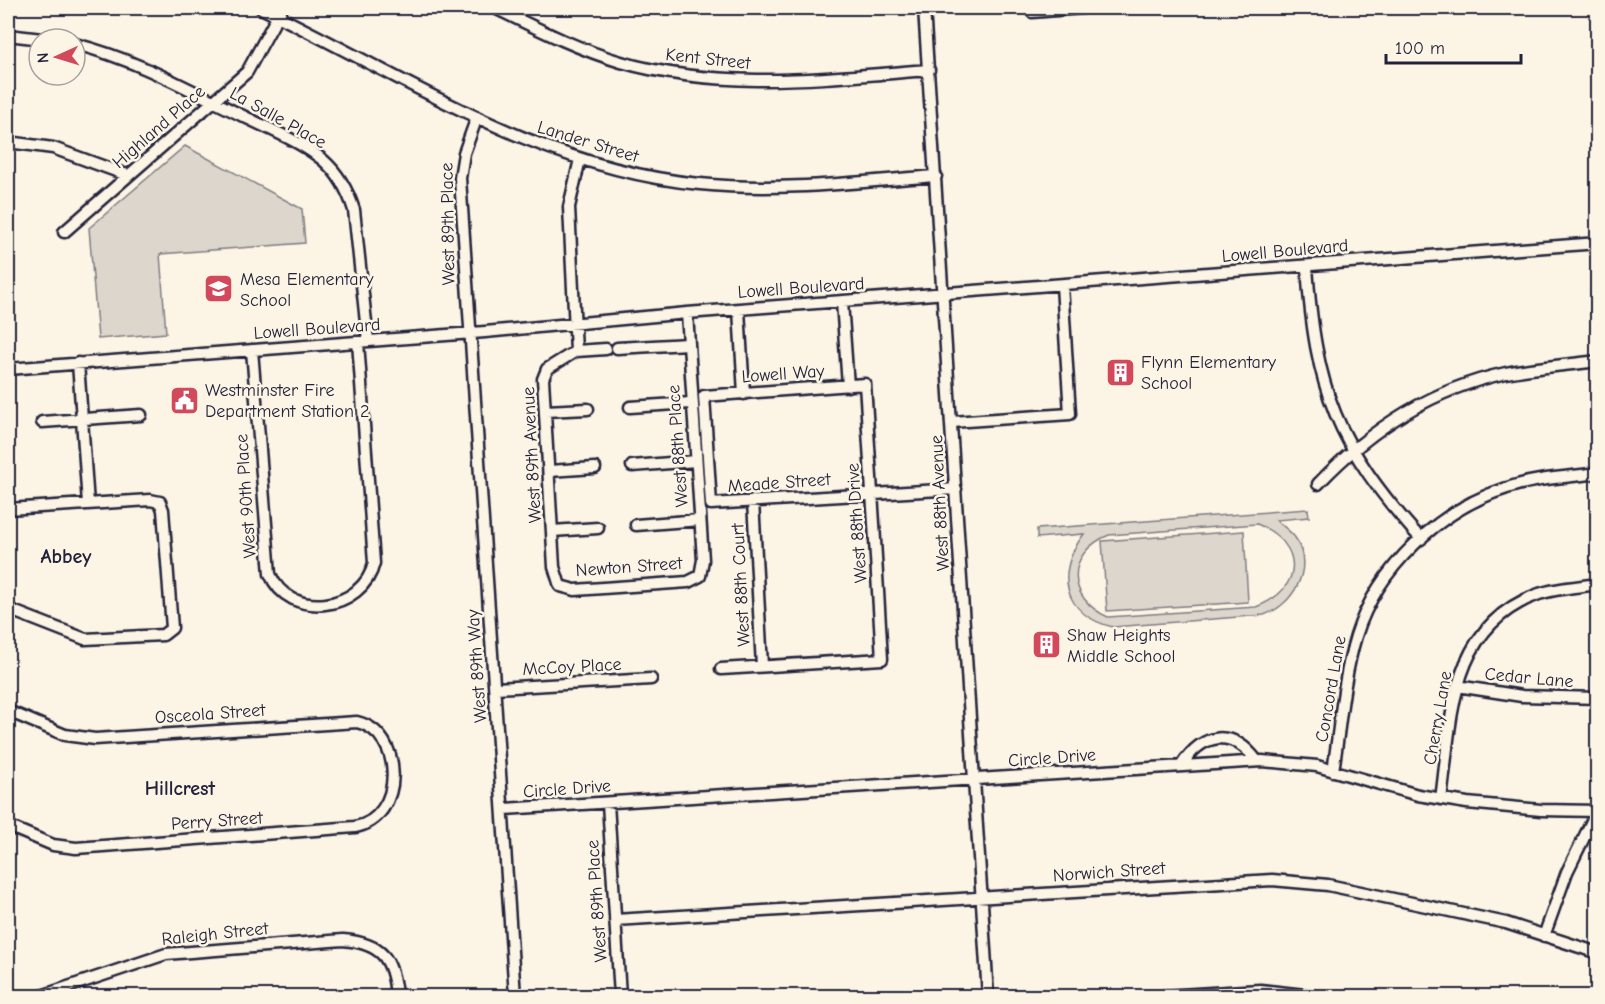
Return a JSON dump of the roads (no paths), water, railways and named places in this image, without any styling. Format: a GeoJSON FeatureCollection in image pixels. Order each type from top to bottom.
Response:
{"type":"FeatureCollection","features":[{"type":"Feature","properties":{"kind":"street","name":"Lander Street"},"geometry":{"type":"LineString","coordinates":[[261,8],[280,12],[515,135],[580,159],[672,181],[739,187],[779,187],[936,176]]}},
{"type":"Feature","properties":{"kind":"street","name":"Kent Street"},"geometry":{"type":"LineString","coordinates":[[495,8],[574,45],[620,62],[700,78],[766,81],[928,70]]}},
{"type":"Feature","properties":{"kind":"street","name":"West 88th Avenue"},"geometry":{"type":"LineString","coordinates":[[924,8],[988,996]]}},
{"type":"Feature","properties":{"kind":"street"},"geometry":{"type":"LineString","coordinates":[[1032,10],[1083,8]]}},
{"type":"Feature","properties":{"kind":"street","name":"Highland Place"},"geometry":{"type":"LineString","coordinates":[[64,232],[248,72],[280,12]]}},
{"type":"Feature","properties":{"kind":"street"},"geometry":{"type":"LineString","coordinates":[[8,35],[27,37]]}},
{"type":"Feature","properties":{"kind":"street","name":"La Salle Place"},"geometry":{"type":"LineString","coordinates":[[87,48],[128,60],[292,141],[323,161],[338,176],[351,200],[358,231],[374,563],[368,580],[355,594],[339,602],[322,603]]}},
{"type":"Feature","properties":{"kind":"street","name":"West 89th Place"},"geometry":{"type":"LineString","coordinates":[[469,334],[460,178],[464,153],[477,117]]}},
{"type":"Feature","properties":{"kind":"street"},"geometry":{"type":"LineString","coordinates":[[8,142],[53,148],[127,175]]}},
{"type":"Feature","properties":{"kind":"street"},"geometry":{"type":"LineString","coordinates":[[580,159],[570,207],[576,351],[688,344]]}},
{"type":"Feature","properties":{"kind":"street","name":"Lowell Boulevard"},"geometry":{"type":"LineString","coordinates":[[8,369],[469,334],[687,313],[1598,243]]}},
{"type":"Feature","properties":{"kind":"street"},"geometry":{"type":"LineString","coordinates":[[1307,266],[1315,351],[1334,414],[1374,484],[1421,539]]}},
{"type":"Feature","properties":{"kind":"street"},"geometry":{"type":"LineString","coordinates":[[952,422],[1070,414],[1062,285]]}},
{"type":"Feature","properties":{"kind":"street"},"geometry":{"type":"LineString","coordinates":[[842,302],[848,386]]}},
{"type":"Feature","properties":{"kind":"street"},"geometry":{"type":"LineString","coordinates":[[739,309],[744,394]]}},
{"type":"Feature","properties":{"kind":"street","name":"West 88th Place"},"geometry":{"type":"LineString","coordinates":[[687,313],[691,403],[703,560],[700,576]]}},
{"type":"Feature","properties":{"kind":"street","name":"West 89th Way"},"geometry":{"type":"LineString","coordinates":[[469,334],[496,688],[515,996]]}},
{"type":"Feature","properties":{"kind":"street","name":"West 90th Place"},"geometry":{"type":"LineString","coordinates":[[252,350],[270,574],[276,587],[286,597],[299,602],[322,603]]}},
{"type":"Feature","properties":{"kind":"street","name":"West 89th Avenue"},"geometry":{"type":"LineString","coordinates":[[560,586],[554,567],[543,379],[547,369],[576,351]]}},
{"type":"Feature","properties":{"kind":"street"},"geometry":{"type":"LineString","coordinates":[[1318,484],[1353,450],[1410,409],[1441,394],[1479,380],[1519,371],[1598,361]]}},
{"type":"Feature","properties":{"kind":"street"},"geometry":{"type":"LineString","coordinates":[[78,363],[88,504]]}},
{"type":"Feature","properties":{"kind":"street","name":"Lowell Way"},"geometry":{"type":"LineString","coordinates":[[704,396],[865,384]]}},
{"type":"Feature","properties":{"kind":"street","name":"West 88th Drive"},"geometry":{"type":"LineString","coordinates":[[762,666],[882,659],[865,384]]}},
{"type":"Feature","properties":{"kind":"street","name":"West 88th Court"},"geometry":{"type":"LineString","coordinates":[[704,396],[711,504]]}},
{"type":"Feature","properties":{"kind":"street"},"geometry":{"type":"LineString","coordinates":[[630,407],[691,403]]}},
{"type":"Feature","properties":{"kind":"street"},"geometry":{"type":"LineString","coordinates":[[545,411],[588,409]]}},
{"type":"Feature","properties":{"kind":"street"},"geometry":{"type":"LineString","coordinates":[[42,422],[141,415]]}},
{"type":"Feature","properties":{"kind":"street"},"geometry":{"type":"LineString","coordinates":[[632,466],[696,461]]}},
{"type":"Feature","properties":{"kind":"street"},"geometry":{"type":"LineString","coordinates":[[549,471],[595,468]]}},
{"type":"Feature","properties":{"kind":"street","name":"Concord Lane"},"geometry":{"type":"LineString","coordinates":[[1333,771],[1349,663],[1362,621],[1393,569],[1421,539],[1462,508],[1508,488],[1598,473]]}},
{"type":"Feature","properties":{"kind":"street","name":"Meade Street"},"geometry":{"type":"LineString","coordinates":[[711,504],[956,489]]}},
{"type":"Feature","properties":{"kind":"street"},"geometry":{"type":"LineString","coordinates":[[8,509],[150,500],[160,502],[164,510],[171,632],[149,636],[85,639],[8,609]]}},
{"type":"Feature","properties":{"kind":"street","name":"West 88th Court"},"geometry":{"type":"LineString","coordinates":[[753,501],[762,666]]}},
{"type":"Feature","properties":{"kind":"street"},"geometry":{"type":"LineString","coordinates":[[636,525],[700,520]]}},
{"type":"Feature","properties":{"kind":"street"},"geometry":{"type":"LineString","coordinates":[[552,531],[598,528]]}},
{"type":"Feature","properties":{"kind":"street","name":"Newton Street"},"geometry":{"type":"LineString","coordinates":[[560,586],[575,590],[688,582],[700,576]]}},
{"type":"Feature","properties":{"kind":"street","name":"Cherry Lane"},"geometry":{"type":"LineString","coordinates":[[1441,799],[1457,686],[1472,648],[1486,628],[1502,614],[1540,594],[1598,584]]}},
{"type":"Feature","properties":{"kind":"street"},"geometry":{"type":"LineString","coordinates":[[721,669],[762,666]]}},
{"type":"Feature","properties":{"kind":"street","name":"McCoy Place"},"geometry":{"type":"LineString","coordinates":[[496,688],[651,679]]}},
{"type":"Feature","properties":{"kind":"street","name":"Cedar Lane"},"geometry":{"type":"LineString","coordinates":[[1457,686],[1522,696],[1598,698]]}},
{"type":"Feature","properties":{"kind":"street","name":"Osceola Street"},"geometry":{"type":"LineString","coordinates":[[8,711],[65,735],[94,739],[357,722],[373,728],[382,736],[387,747],[390,769]]}},
{"type":"Feature","properties":{"kind":"street"},"geometry":{"type":"LineString","coordinates":[[1181,766],[1191,751],[1211,739],[1226,738],[1239,743],[1257,761]]}},
{"type":"Feature","properties":{"kind":"street","name":"Circle Drive"},"geometry":{"type":"LineString","coordinates":[[504,809],[1257,761],[1295,762],[1441,799],[1516,808],[1597,811]]}},
{"type":"Feature","properties":{"kind":"street","name":"Perry Street"},"geometry":{"type":"LineString","coordinates":[[8,826],[53,845],[76,848],[355,828],[374,820],[385,810],[390,798],[390,769]]}},
{"type":"Feature","properties":{"kind":"street","name":"West 89th Place"},"geometry":{"type":"LineString","coordinates":[[608,803],[620,996]]}},
{"type":"Feature","properties":{"kind":"street"},"geometry":{"type":"LineString","coordinates":[[1544,936],[1567,872],[1597,811]]}},
{"type":"Feature","properties":{"kind":"street","name":"Norwich Street"},"geometry":{"type":"LineString","coordinates":[[615,920],[1221,882],[1296,881],[1506,923],[1598,953]]}},
{"type":"Feature","properties":{"kind":"street","name":"Raleigh Street"},"geometry":{"type":"LineString","coordinates":[[41,996],[166,954],[328,941],[358,941],[381,952],[392,968],[396,996]]}},
{"type":"Feature","properties":{"kind":"street"},"geometry":{"type":"LineString","coordinates":[[1163,996],[1267,990],[1314,996]]}},
{"type":"Feature","properties":{"kind":"place","name":"Mesa Elementary School"},"geometry":{"type":"Point","coordinates":[219,289]}},
{"type":"Feature","properties":{"kind":"place","name":"Flynn Elementary School"},"geometry":{"type":"Point","coordinates":[1120,372]}},
{"type":"Feature","properties":{"kind":"place","name":"Westminster Fire Department Station 2"},"geometry":{"type":"Point","coordinates":[184,400]}},
{"type":"Feature","properties":{"kind":"place","name":"Shaw Heights Middle School"},"geometry":{"type":"Point","coordinates":[1046,645]}},
{"type":"Feature","properties":{"kind":"district","name":"Abbey"},"geometry":{"type":"Point","coordinates":[66,556]}},
{"type":"Feature","properties":{"kind":"district","name":"Hillcrest"},"geometry":{"type":"Point","coordinates":[180,788]}}]}
